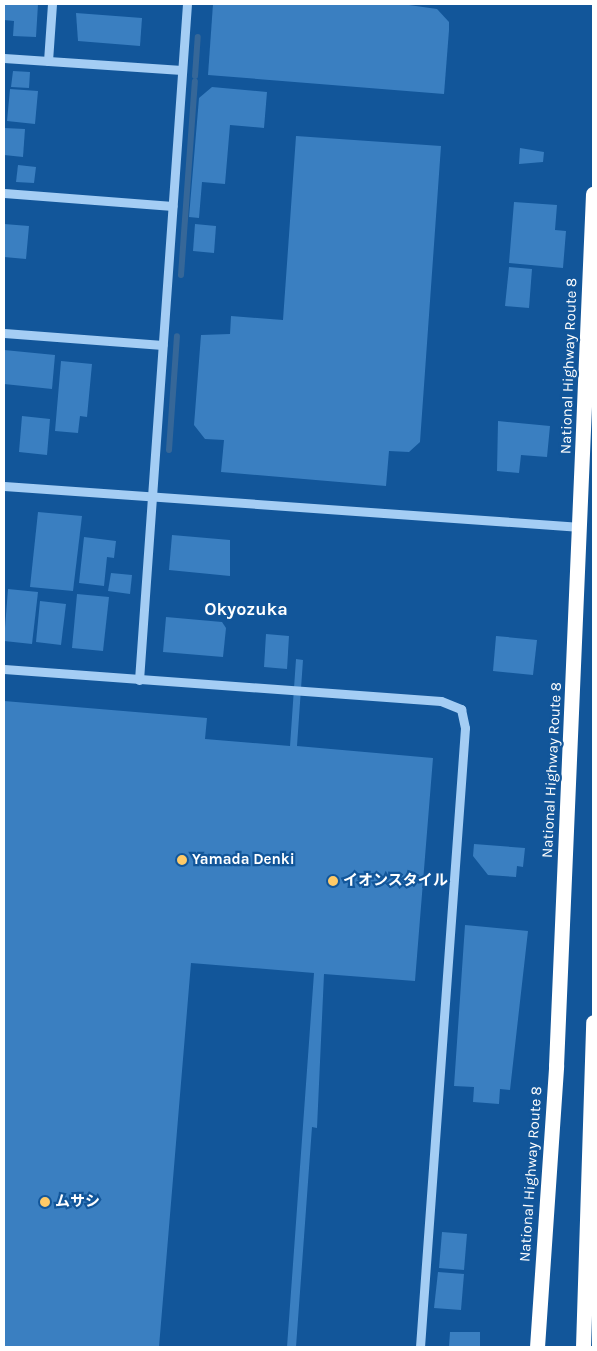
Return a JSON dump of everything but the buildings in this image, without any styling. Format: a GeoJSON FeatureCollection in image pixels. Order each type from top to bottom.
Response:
{"type":"FeatureCollection","features":[{"type":"Feature","properties":{"kind":"highway","name":"National Highway Route 8"},"geometry":{"type":"LineString","coordinates":[[537,1347],[556,1066],[581,527],[593,194]]}},
{"type":"Feature","properties":{"kind":"highway"},"geometry":{"type":"LineString","coordinates":[[583,1347],[588,1330],[593,1022]]}},
{"type":"Feature","properties":{"kind":"street"},"geometry":{"type":"LineString","coordinates":[[48,61],[52,4]]}},
{"type":"Feature","properties":{"kind":"street"},"geometry":{"type":"LineString","coordinates":[[139,680],[187,4]]}},
{"type":"Feature","properties":{"kind":"street"},"geometry":{"type":"LineString","coordinates":[[4,58],[182,70]]}},
{"type":"Feature","properties":{"kind":"street"},"geometry":{"type":"LineString","coordinates":[[4,193],[173,206]]}},
{"type":"Feature","properties":{"kind":"street"},"geometry":{"type":"LineString","coordinates":[[4,333],[163,345]]}},
{"type":"Feature","properties":{"kind":"street"},"geometry":{"type":"LineString","coordinates":[[4,486],[581,527]]}},
{"type":"Feature","properties":{"kind":"street"},"geometry":{"type":"LineString","coordinates":[[4,669],[441,701],[454,704],[463,713],[465,728],[420,1347]]}},
{"type":"Feature","properties":{"kind":"waterway"},"geometry":{"type":"LineString","coordinates":[[195,76],[198,37]]}},
{"type":"Feature","properties":{"kind":"waterway"},"geometry":{"type":"LineString","coordinates":[[181,275],[195,82]]}},
{"type":"Feature","properties":{"kind":"waterway"},"geometry":{"type":"LineString","coordinates":[[169,450],[177,336]]}},
{"type":"Feature","properties":{"kind":"place","name":"Yamada Denki"},"geometry":{"type":"Point","coordinates":[182,860]}},
{"type":"Feature","properties":{"kind":"place","name":"イオンスタイル"},"geometry":{"type":"Point","coordinates":[333,881]}},
{"type":"Feature","properties":{"kind":"place","name":"ムサシ"},"geometry":{"type":"Point","coordinates":[45,1202]}},
{"type":"Feature","properties":{"kind":"district","name":"Okyozuka"},"geometry":{"type":"Point","coordinates":[246,609]}}]}
